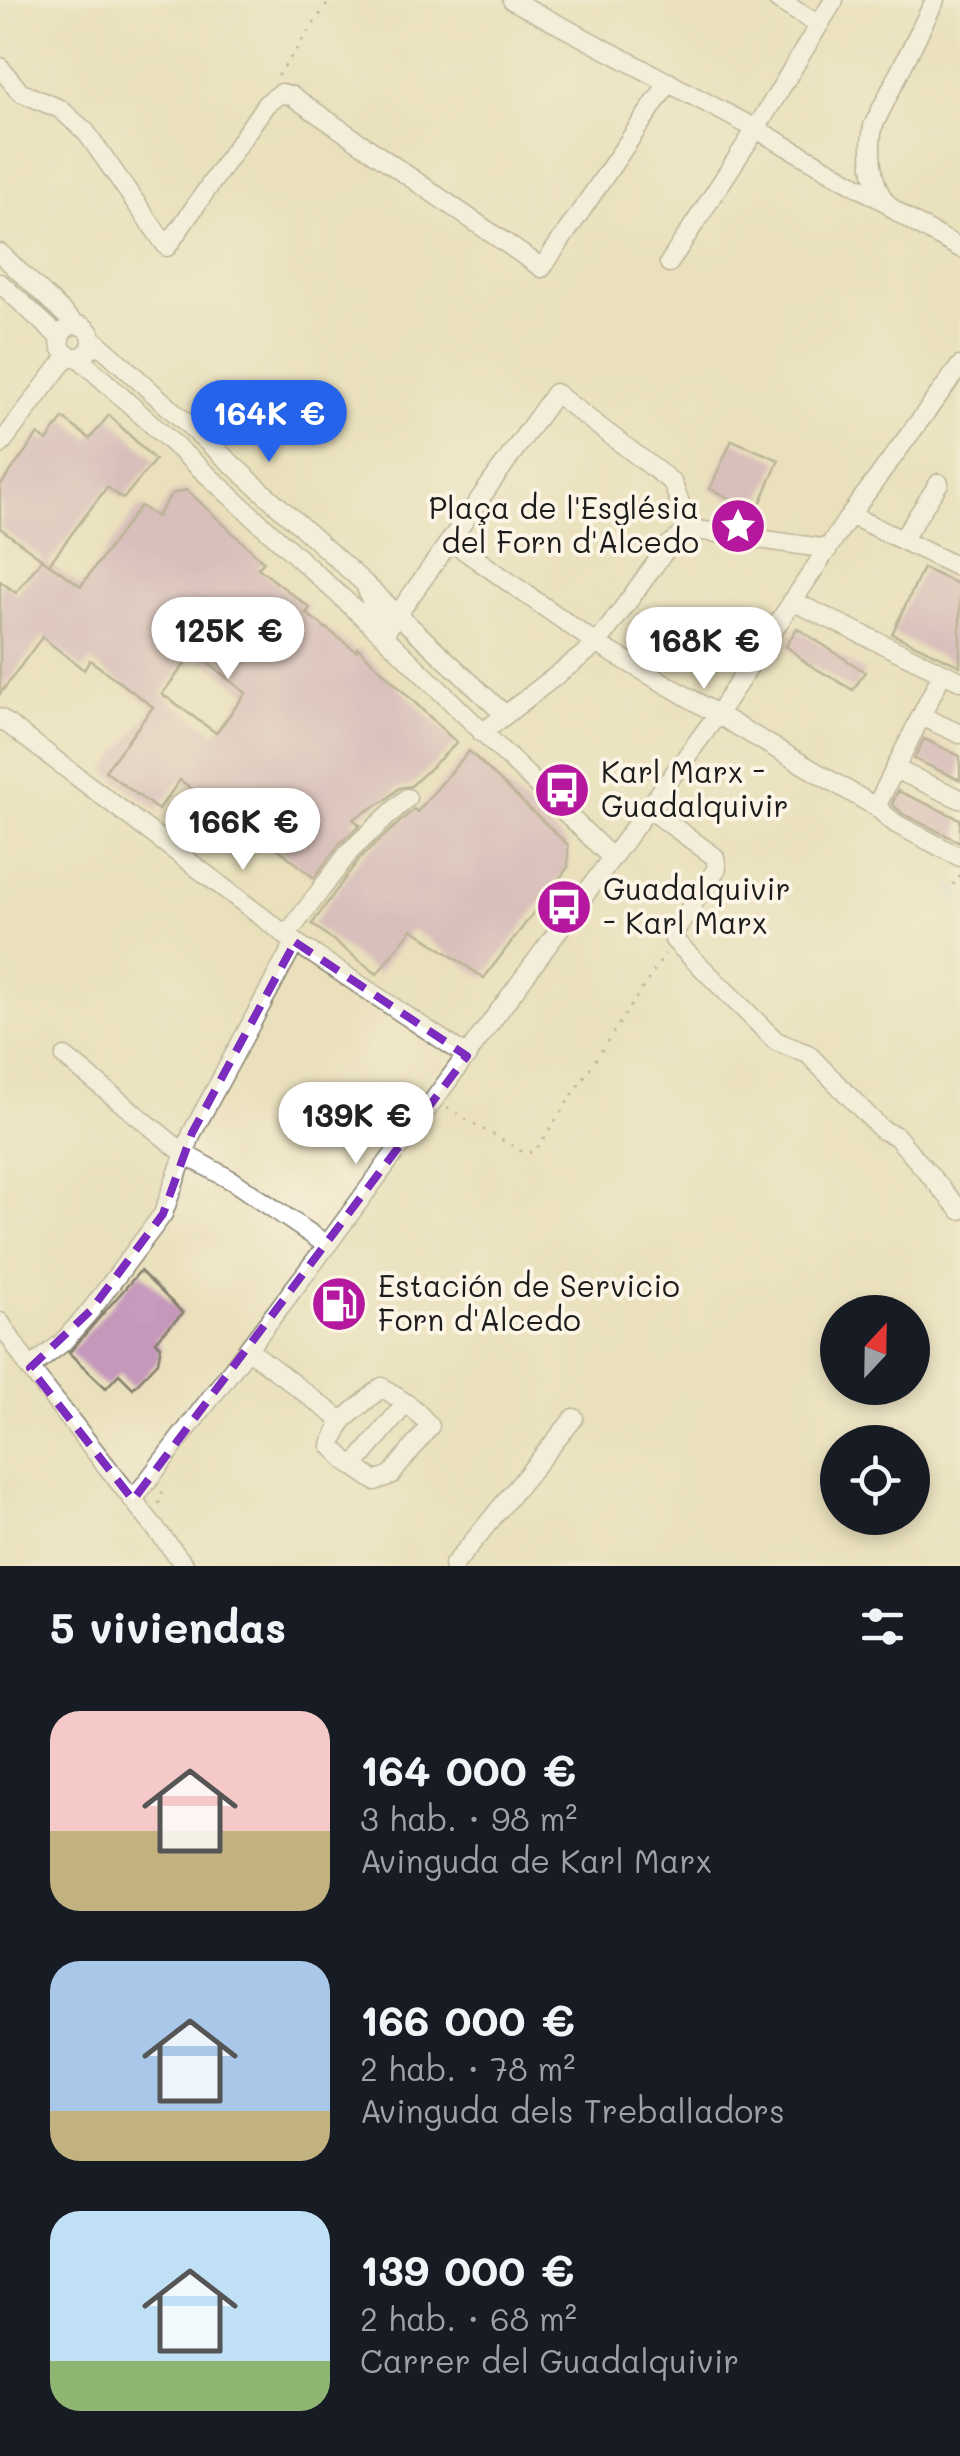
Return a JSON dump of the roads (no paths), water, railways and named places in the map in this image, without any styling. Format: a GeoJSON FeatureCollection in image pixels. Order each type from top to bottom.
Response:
{"type":"FeatureCollection","features":[{"type":"Feature","properties":{"kind":"street"},"geometry":{"type":"LineString","coordinates":[[512,0],[756,128],[960,248]]}},
{"type":"Feature","properties":{"kind":"street"},"geometry":{"type":"LineString","coordinates":[[778,0],[819,25]]}},
{"type":"Feature","properties":{"kind":"street"},"geometry":{"type":"LineString","coordinates":[[669,263],[834,0]]}},
{"type":"Feature","properties":{"kind":"street"},"geometry":{"type":"LineString","coordinates":[[885,202],[871,163],[869,147],[874,126],[935,0]]}},
{"type":"Feature","properties":{"kind":"street"},"geometry":{"type":"LineString","coordinates":[[0,67],[20,92],[60,109],[86,132],[167,247],[273,97],[281,92],[542,268],[670,82]]}},
{"type":"Feature","properties":{"kind":"street"},"geometry":{"type":"LineString","coordinates":[[0,253],[505,714]]}},
{"type":"Feature","properties":{"kind":"street"},"geometry":{"type":"LineString","coordinates":[[0,282],[69,350],[383,635],[612,858]]}},
{"type":"Feature","properties":{"kind":"street"},"geometry":{"type":"LineString","coordinates":[[0,446],[69,350],[64,330],[76,325]]}},
{"type":"Feature","properties":{"kind":"street"},"geometry":{"type":"LineString","coordinates":[[69,350],[90,350],[92,338]]}},
{"type":"Feature","properties":{"kind":"street"},"geometry":{"type":"LineString","coordinates":[[133,1500],[327,1246],[717,715],[850,515],[960,366]]}},
{"type":"Feature","properties":{"kind":"street"},"geometry":{"type":"LineString","coordinates":[[383,635],[555,393],[672,482],[690,528]]}},
{"type":"Feature","properties":{"kind":"street"},"geometry":{"type":"LineString","coordinates":[[902,540],[939,482]]}},
{"type":"Feature","properties":{"kind":"street"},"geometry":{"type":"LineString","coordinates":[[850,515],[960,568]]}},
{"type":"Feature","properties":{"kind":"street"},"geometry":{"type":"LineString","coordinates":[[482,733],[597,644],[665,550],[690,528],[828,548]]}},
{"type":"Feature","properties":{"kind":"street"},"geometry":{"type":"LineString","coordinates":[[452,542],[597,644],[876,807],[896,824],[960,857]]}},
{"type":"Feature","properties":{"kind":"street"},"geometry":{"type":"LineString","coordinates":[[365,584],[383,635]]}},
{"type":"Feature","properties":{"kind":"street"},"geometry":{"type":"LineString","coordinates":[[792,601],[951,677],[921,716],[876,807]]}},
{"type":"Feature","properties":{"kind":"street"},"geometry":{"type":"LineString","coordinates":[[921,716],[960,734]]}},
{"type":"Feature","properties":{"kind":"street"},"geometry":{"type":"LineString","coordinates":[[0,718],[291,939],[467,1056]]}},
{"type":"Feature","properties":{"kind":"street"},"geometry":{"type":"LineString","coordinates":[[895,769],[960,799]]}},
{"type":"Feature","properties":{"kind":"street"},"geometry":{"type":"LineString","coordinates":[[30,1368],[62,1342],[128,1265],[163,1214],[192,1134],[291,939],[350,851],[408,798]]}},
{"type":"Feature","properties":{"kind":"street"},"geometry":{"type":"LineString","coordinates":[[648,808],[715,857],[717,868],[674,932],[674,940],[776,1041],[808,1054],[882,1130],[896,1136],[960,1210]]}},
{"type":"Feature","properties":{"kind":"street"},"geometry":{"type":"LineString","coordinates":[[64,1056],[186,1155],[233,1181],[327,1246]]}},
{"type":"Feature","properties":{"kind":"street"},"geometry":{"type":"LineString","coordinates":[[0,1322],[30,1368],[185,1566]]}},
{"type":"Feature","properties":{"kind":"street"},"geometry":{"type":"LineString","coordinates":[[249,1350],[342,1420]]}},
{"type":"Feature","properties":{"kind":"street"},"geometry":{"type":"LineString","coordinates":[[382,1387],[406,1403],[430,1426],[391,1474],[376,1481],[332,1445],[342,1420],[382,1387]]}},
{"type":"Feature","properties":{"kind":"street"},"geometry":{"type":"LineString","coordinates":[[354,1466],[406,1403]]}},
{"type":"Feature","properties":{"kind":"street"},"geometry":{"type":"LineString","coordinates":[[453,1566],[574,1418]]}},
{"type":"Feature","properties":{"kind":"waterway"},"geometry":{"type":"LineString","coordinates":[[951,887],[960,897]]}},
{"type":"Feature","properties":{"kind":"place","name":"Plaça de l'Església del Forn d'Alcedo"},"geometry":{"type":"Point","coordinates":[738,526]}},
{"type":"Feature","properties":{"kind":"place","name":"Karl Marx - Guadalquivir"},"geometry":{"type":"Point","coordinates":[562,790]}},
{"type":"Feature","properties":{"kind":"place","name":"Guadalquivir - Karl Marx"},"geometry":{"type":"Point","coordinates":[564,907]}},
{"type":"Feature","properties":{"kind":"place","name":"Estación de Servicio Forn d'Alcedo"},"geometry":{"type":"Point","coordinates":[339,1304]}}]}
